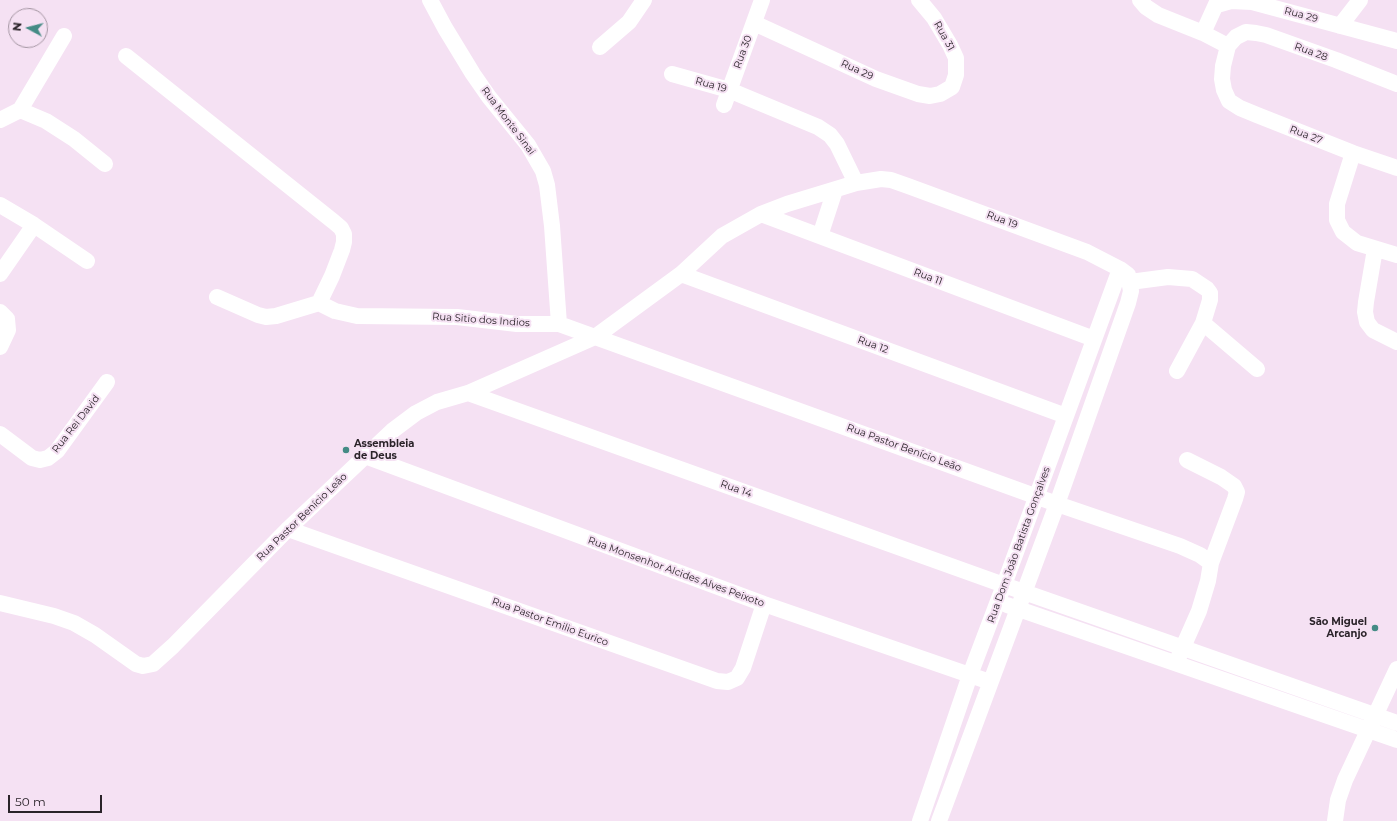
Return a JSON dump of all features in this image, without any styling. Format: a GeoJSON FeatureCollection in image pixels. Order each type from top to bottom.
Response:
{"type":"FeatureCollection","features":[{"type":"Feature","properties":{"kind":"street","name":"Rua Monte Sinai"},"geometry":{"type":"LineString","coordinates":[[430,0],[473,74],[489,97],[528,145],[542,171],[547,186],[552,226],[559,324]]}},
{"type":"Feature","properties":{"kind":"street"},"geometry":{"type":"LineString","coordinates":[[600,47],[629,22],[644,0]]}},
{"type":"Feature","properties":{"kind":"street","name":"Rua 30"},"geometry":{"type":"LineString","coordinates":[[724,105],[762,0]]}},
{"type":"Feature","properties":{"kind":"street","name":"Rua 31"},"geometry":{"type":"LineString","coordinates":[[920,0],[934,18],[950,45],[956,58],[956,75]]}},
{"type":"Feature","properties":{"kind":"street"},"geometry":{"type":"LineString","coordinates":[[1140,0],[1146,7],[1158,15],[1203,33],[1228,46]]}},
{"type":"Feature","properties":{"kind":"street"},"geometry":{"type":"LineString","coordinates":[[1340,26],[1360,0]]}},
{"type":"Feature","properties":{"kind":"street","name":"Rua 29"},"geometry":{"type":"LineString","coordinates":[[1203,33],[1217,3],[1231,1],[1252,2],[1397,41]]}},
{"type":"Feature","properties":{"kind":"street","name":"Rua 29"},"geometry":{"type":"LineString","coordinates":[[754,23],[876,79],[918,94],[930,96],[940,94],[952,87],[956,75]]}},
{"type":"Feature","properties":{"kind":"street","name":"Rua 28"},"geometry":{"type":"LineString","coordinates":[[1228,46],[1236,37],[1246,32],[1266,35],[1397,84]]}},
{"type":"Feature","properties":{"kind":"street"},"geometry":{"type":"LineString","coordinates":[[0,120],[20,110],[64,36]]}},
{"type":"Feature","properties":{"kind":"street","name":"Rua 27"},"geometry":{"type":"LineString","coordinates":[[1228,46],[1223,66],[1222,79],[1224,90],[1229,101],[1240,108],[1353,153],[1397,168]]}},
{"type":"Feature","properties":{"kind":"street"},"geometry":{"type":"LineString","coordinates":[[126,56],[341,228],[344,234],[343,246],[332,276],[319,303],[276,316],[266,316],[258,315],[216,297]]}},
{"type":"Feature","properties":{"kind":"street","name":"Rua 19"},"geometry":{"type":"LineString","coordinates":[[672,74],[729,90],[812,125],[830,135],[864,182],[881,179],[891,180],[908,186],[1087,252],[1126,275]]}},
{"type":"Feature","properties":{"kind":"street"},"geometry":{"type":"LineString","coordinates":[[20,110],[51,124],[74,138],[105,164]]}},
{"type":"Feature","properties":{"kind":"street"},"geometry":{"type":"LineString","coordinates":[[1353,153],[1337,204],[1337,220],[1343,232],[1357,242],[1374,249],[1397,255]]}},
{"type":"Feature","properties":{"kind":"street","name":"Rua Pastor Benício Leão"},"geometry":{"type":"LineString","coordinates":[[0,603],[54,616],[78,625],[139,665],[146,666],[156,662],[174,646],[288,529],[364,456],[416,413],[437,402],[468,393],[595,338],[681,274],[722,236],[761,214],[787,204],[864,182]]}},
{"type":"Feature","properties":{"kind":"street"},"geometry":{"type":"LineString","coordinates":[[820,236],[835,190]]}},
{"type":"Feature","properties":{"kind":"street"},"geometry":{"type":"LineString","coordinates":[[0,205],[34,225],[87,261]]}},
{"type":"Feature","properties":{"kind":"street","name":"Rua 11"},"geometry":{"type":"LineString","coordinates":[[761,214],[1094,339]]}},
{"type":"Feature","properties":{"kind":"street"},"geometry":{"type":"LineString","coordinates":[[0,274],[34,225]]}},
{"type":"Feature","properties":{"kind":"street"},"geometry":{"type":"LineString","coordinates":[[1374,249],[1365,312],[1367,322],[1373,330],[1397,342]]}},
{"type":"Feature","properties":{"kind":"street","name":"Rua 12"},"geometry":{"type":"LineString","coordinates":[[681,274],[1066,416]]}},
{"type":"Feature","properties":{"kind":"street"},"geometry":{"type":"LineString","coordinates":[[1126,275],[1192,278],[1207,288],[1210,293],[1203,323],[1177,371]]}},
{"type":"Feature","properties":{"kind":"street","name":"Rua Dom João Batista Gonçalves"},"geometry":{"type":"LineString","coordinates":[[920,821],[970,675],[1094,339],[1126,275]]}},
{"type":"Feature","properties":{"kind":"street","name":"Rua Dom João Batista Gonçalves"},"geometry":{"type":"LineString","coordinates":[[939,821],[1058,504],[1128,303],[1131,291],[1126,275]]}},
{"type":"Feature","properties":{"kind":"street","name":"Rua Sitio dos Indios"},"geometry":{"type":"LineString","coordinates":[[319,303],[335,311],[357,316],[457,317],[517,324],[559,324],[595,338]]}},
{"type":"Feature","properties":{"kind":"street"},"geometry":{"type":"LineString","coordinates":[[0,347],[8,330],[3,316]]}},
{"type":"Feature","properties":{"kind":"street"},"geometry":{"type":"LineString","coordinates":[[1203,323],[1258,369]]}},
{"type":"Feature","properties":{"kind":"street","name":"Rua Pastor Benício Leão"},"geometry":{"type":"LineString","coordinates":[[595,338],[1058,504],[1180,546],[1200,555],[1211,563]]}},
{"type":"Feature","properties":{"kind":"street","name":"Rua Rei David"},"geometry":{"type":"LineString","coordinates":[[0,434],[32,458],[40,460],[48,458],[57,451],[107,382]]}},
{"type":"Feature","properties":{"kind":"street","name":"Rua 14"},"geometry":{"type":"LineString","coordinates":[[468,393],[1004,585],[1397,723]]}},
{"type":"Feature","properties":{"kind":"street","name":"Rua Monsenhor Alcides Alves Peixoto"},"geometry":{"type":"LineString","coordinates":[[364,456],[764,604],[990,682]]}},
{"type":"Feature","properties":{"kind":"street"},"geometry":{"type":"LineString","coordinates":[[1176,664],[1205,595],[1211,563],[1237,492],[1234,486],[1221,477],[1187,460]]}},
{"type":"Feature","properties":{"kind":"street","name":"Rua Pastor Emilio Eurico"},"geometry":{"type":"LineString","coordinates":[[288,529],[717,681],[728,682],[737,678],[743,668],[764,604]]}},
{"type":"Feature","properties":{"kind":"street"},"geometry":{"type":"LineString","coordinates":[[998,602],[1397,740]]}},
{"type":"Feature","properties":{"kind":"street"},"geometry":{"type":"LineString","coordinates":[[1335,821],[1338,800],[1345,780],[1397,669]]}},
{"type":"Feature","properties":{"kind":"place","name":"Assembleia de Deus"},"geometry":{"type":"Point","coordinates":[346,450]}},
{"type":"Feature","properties":{"kind":"place","name":"São Miguel Arcanjo"},"geometry":{"type":"Point","coordinates":[1375,628]}}]}
